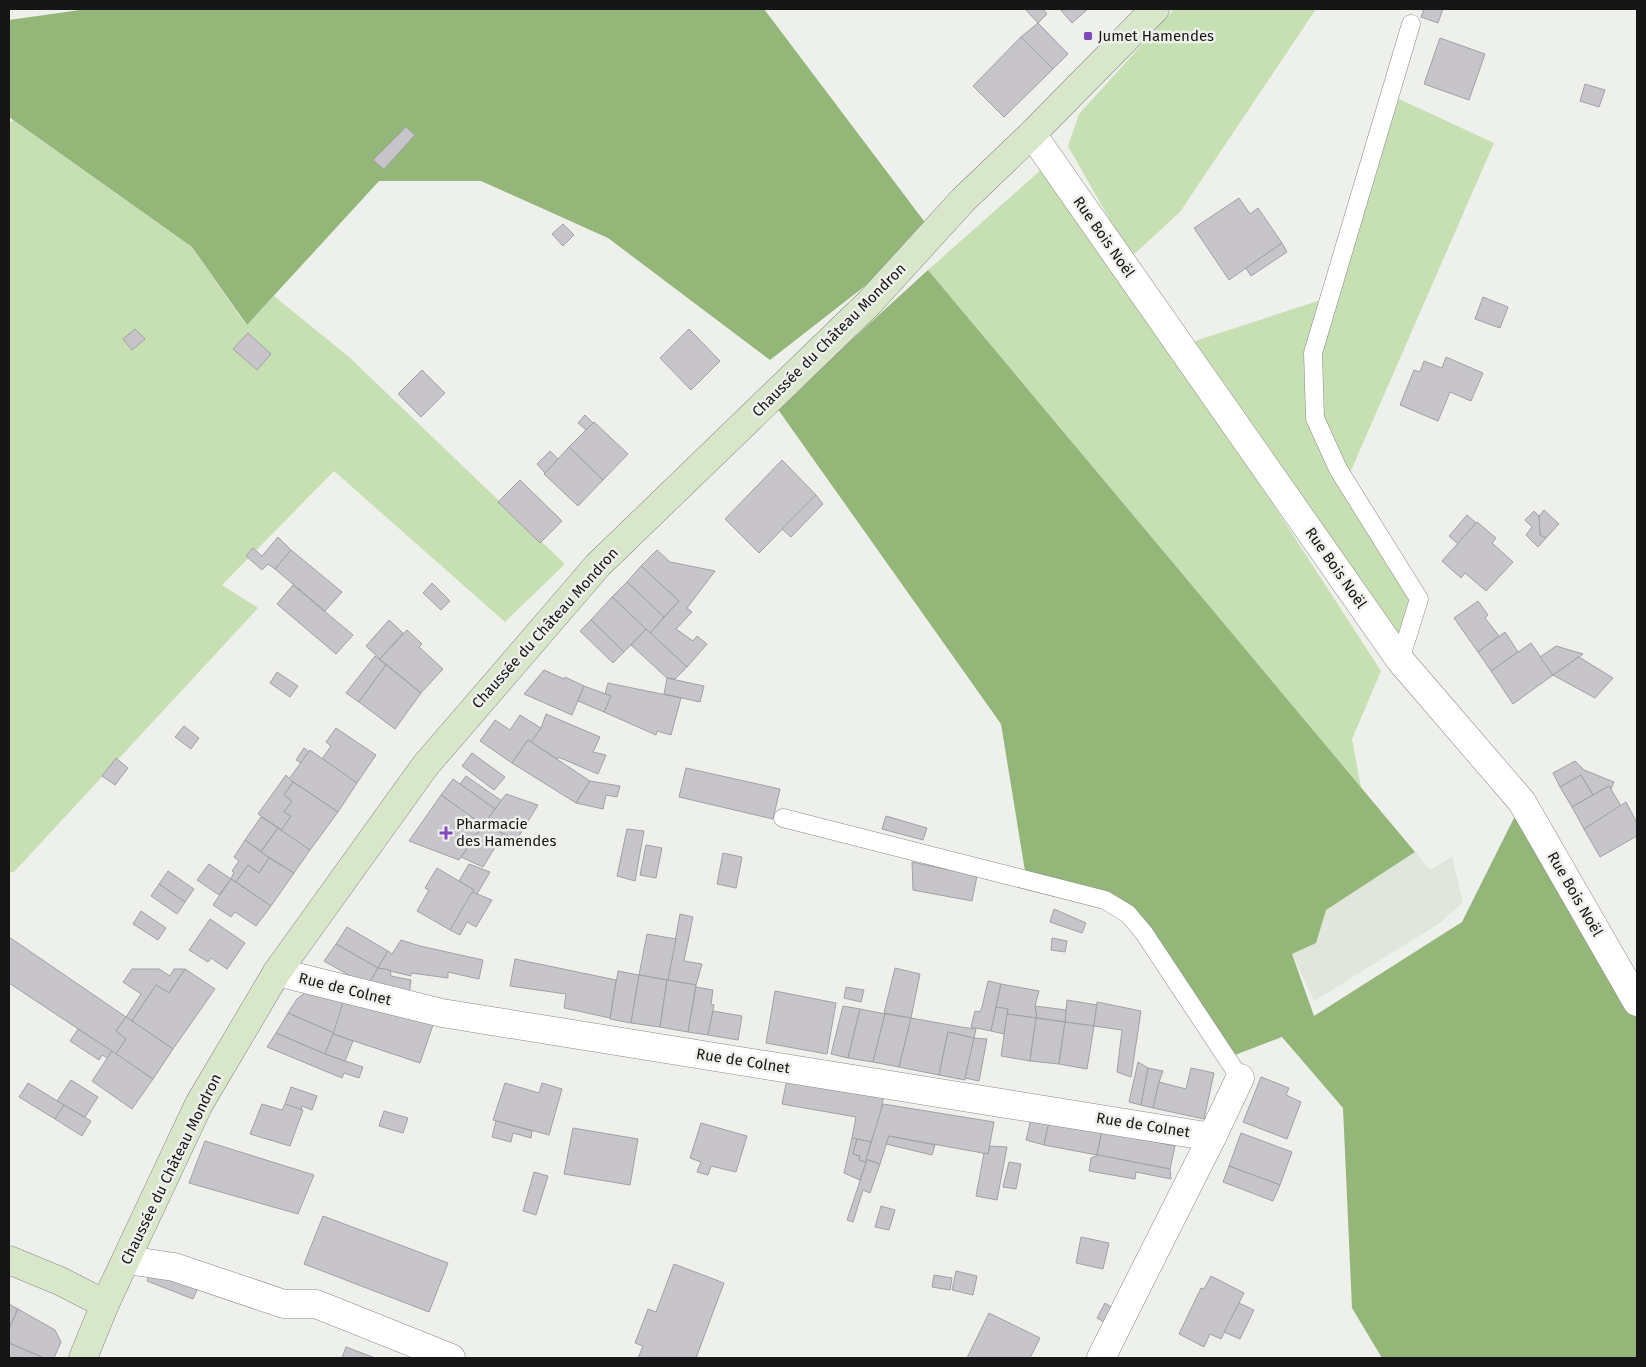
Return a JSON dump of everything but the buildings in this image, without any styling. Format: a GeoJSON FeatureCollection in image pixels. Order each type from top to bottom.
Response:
{"type":"FeatureCollection","features":[{"type":"Feature","properties":{"kind":"main road","name":"Chaussée du Château Mondron"},"geometry":{"type":"LineString","coordinates":[[82,1358],[105,1304],[199,1104],[277,972],[424,766],[598,565],[870,302],[963,200],[1032,134],[1155,9]]}},
{"type":"Feature","properties":{"kind":"main road"},"geometry":{"type":"LineString","coordinates":[[9,1260],[105,1304]]}},
{"type":"Feature","properties":{"kind":"street","name":"Rue Bois Noël"},"geometry":{"type":"LineString","coordinates":[[1032,134],[1400,660],[1522,802],[1637,1002]]}},
{"type":"Feature","properties":{"kind":"street","name":"Rue de Colnet"},"geometry":{"type":"LineString","coordinates":[[277,972],[442,1012],[1212,1137]]}},
{"type":"Feature","properties":{"kind":"street","name":"Rue de Colnet"},"geometry":{"type":"LineString","coordinates":[[1101,1358],[1240,1078]]}},
{"type":"Feature","properties":{"kind":"street"},"geometry":{"type":"LineString","coordinates":[[127,1260],[174,1267],[284,1304],[316,1304],[452,1358]]}},
{"type":"Feature","properties":{"kind":"lane"},"geometry":{"type":"LineString","coordinates":[[1400,660],[1419,599],[1338,469],[1315,418],[1313,353],[1411,24]]}},
{"type":"Feature","properties":{"kind":"lane"},"geometry":{"type":"LineString","coordinates":[[783,818],[1110,902],[1128,914],[1144,933],[1240,1078]]}},
{"type":"Feature","properties":{"kind":"shaded area"},"geometry":{"type":"Polygon","coordinates":[[[1415,852],[1430,870],[1452,857],[1463,902],[1440,923],[1314,1001],[1292,954],[1316,943],[1325,910],[1415,852]]]}},
{"type":"Feature","properties":{"kind":"green space"},"geometry":{"type":"Polygon","coordinates":[[[87,9],[764,9],[933,233],[770,360],[608,238],[481,181],[379,181],[247,325],[192,247],[9,117],[9,20],[87,9]]]}},
{"type":"Feature","properties":{"kind":"green space"},"geometry":{"type":"Polygon","coordinates":[[[1174,9],[1316,9],[1180,212],[1131,257],[1068,146],[1079,114],[1174,9]]]}},
{"type":"Feature","properties":{"kind":"green space"},"geometry":{"type":"Polygon","coordinates":[[[1399,99],[1494,143],[1346,482],[1419,599],[1400,660],[1189,343],[1330,297],[1399,99]]]}},
{"type":"Feature","properties":{"kind":"green space"},"geometry":{"type":"Polygon","coordinates":[[[13,120],[192,247],[246,325],[274,296],[349,357],[565,564],[505,622],[334,471],[222,585],[258,608],[14,872],[9,872],[9,124],[13,120]]]}},
{"type":"Feature","properties":{"kind":"green space"},"geometry":{"type":"Polygon","coordinates":[[[1051,161],[1381,671],[1352,739],[1361,788],[928,270],[1051,161]]]}},
{"type":"Feature","properties":{"kind":"green space"},"geometry":{"type":"Polygon","coordinates":[[[928,270],[1415,852],[1326,910],[1316,943],[1292,954],[1314,1016],[1462,922],[1522,802],[1637,1002],[1637,1358],[1382,1358],[1352,1308],[1343,1108],[1282,1037],[1227,1058],[1184,993],[1110,903],[1025,871],[1001,724],[777,408],[928,270]]]}},
{"type":"Feature","properties":{"kind":"place","name":"Jumet Hamendes"},"geometry":{"type":"Point","coordinates":[1088,36]}},
{"type":"Feature","properties":{"kind":"place","name":"Pharmacie des Hamendes"},"geometry":{"type":"Point","coordinates":[446,833]}}]}
